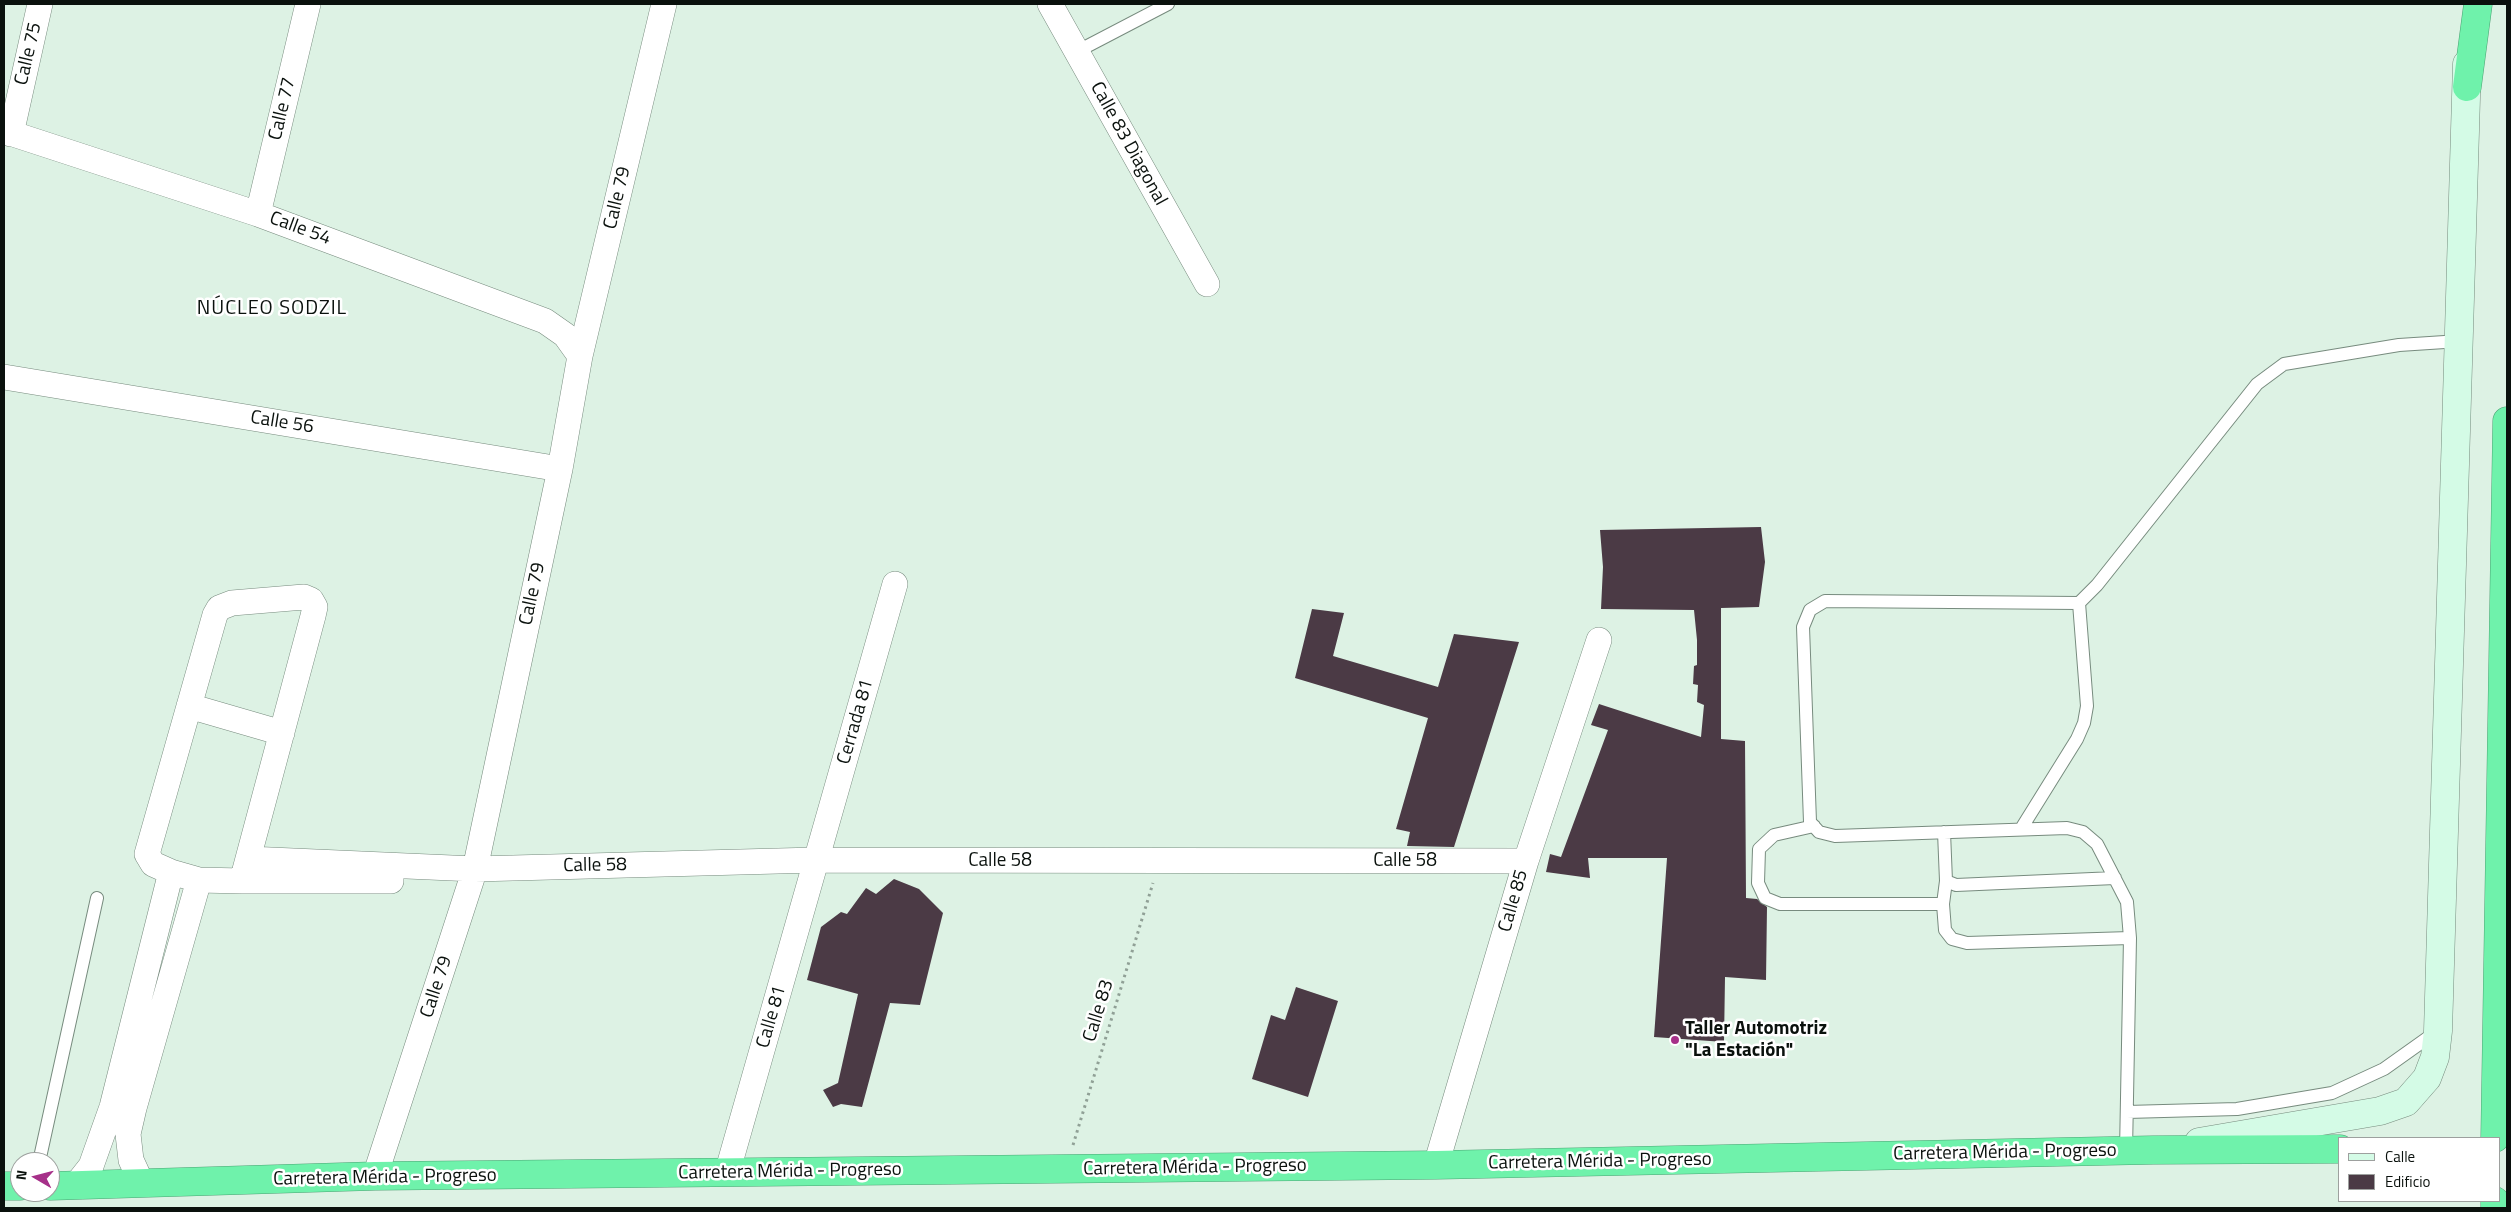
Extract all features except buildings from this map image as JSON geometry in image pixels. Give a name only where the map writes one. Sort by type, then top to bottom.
[{"type":"highway","points":[[2467,87],[2478,4]]},
{"type":"highway","points":[[2494,1137],[2507,421]]},
{"type":"highway","name":"Carretera Mérida - Progreso","points":[[63,1185],[375,1176],[1436,1165],[2153,1150],[2338,1149]]},
{"type":"main road","points":[[2153,1150],[2380,1111],[2406,1102],[2427,1078],[2435,1057],[2438,1031],[2460,341],[2468,4]]},
{"type":"street","name":"Calle 75","points":[[8,132],[40,4]]},
{"type":"street","name":"Calle 77","points":[[258,214],[308,4]]},
{"type":"street","name":"Calle 79","points":[[375,1176],[473,875],[560,469],[580,356],[664,4]]},
{"type":"street","name":"Calle 83 Diagonal","points":[[1050,4],[1207,284]]},
{"type":"street","name":"Calle 54","points":[[8,132],[258,214],[545,321],[565,335],[580,356]]},
{"type":"street","name":"Calle 56","points":[[4,377],[560,469]]},
{"type":"street","name":"Cerrada 81","points":[[816,860],[895,584]]},
{"type":"street","name":"Calle 58","points":[[282,733],[315,607],[311,600],[304,597],[232,603],[220,608],[215,615],[147,854],[152,864],[199,880],[245,870],[473,875],[816,860],[1526,861]]},
{"type":"street","name":"Calle 85","points":[[1436,1165],[1526,861],[1599,640]]},
{"type":"street","points":[[189,706],[282,733],[245,870]]},
{"type":"street","name":"Calle 81","points":[[727,1173],[816,860]]},
{"type":"street","points":[[63,1185],[91,1166],[112,1108],[171,872]]},
{"type":"street","points":[[142,1184],[131,1160],[128,1134],[199,880]]},
{"type":"lane","points":[[1076,52],[1168,4]]},
{"type":"lane","points":[[2126,1151],[2130,938],[2127,902],[2096,844],[2083,832],[2067,828],[1835,836],[1819,832],[1810,822],[1803,627],[1810,610],[1825,601],[2080,602],[2097,585],[2257,384],[2284,364],[2399,344],[2460,341]]},
{"type":"lane","points":[[2021,829],[2077,739],[2084,724],[2087,706],[2080,602]]},
{"type":"lane","points":[[1814,826],[1774,835],[1760,849],[1758,883],[1765,898],[1780,904],[1944,904]]},
{"type":"lane","points":[[1944,832],[1945,930],[1952,939],[1967,943],[2130,938]]},
{"type":"lane","points":[[1946,882],[1956,885],[2115,878]]},
{"type":"lane","points":[[41,1152],[97,898]]},
{"type":"lane","points":[[2127,1112],[2237,1109],[2332,1093],[2384,1069],[2438,1031]]},
{"type":"path","name":"Calle 83","points":[[1066,1169],[1159,861]]},
{"type":"place","name":"Taller Automotriz \"La Estación\"","points":[[1675,1040]]},
{"type":"district","name":"NÚCLEO SODZIL","points":[[272,309]]}]
